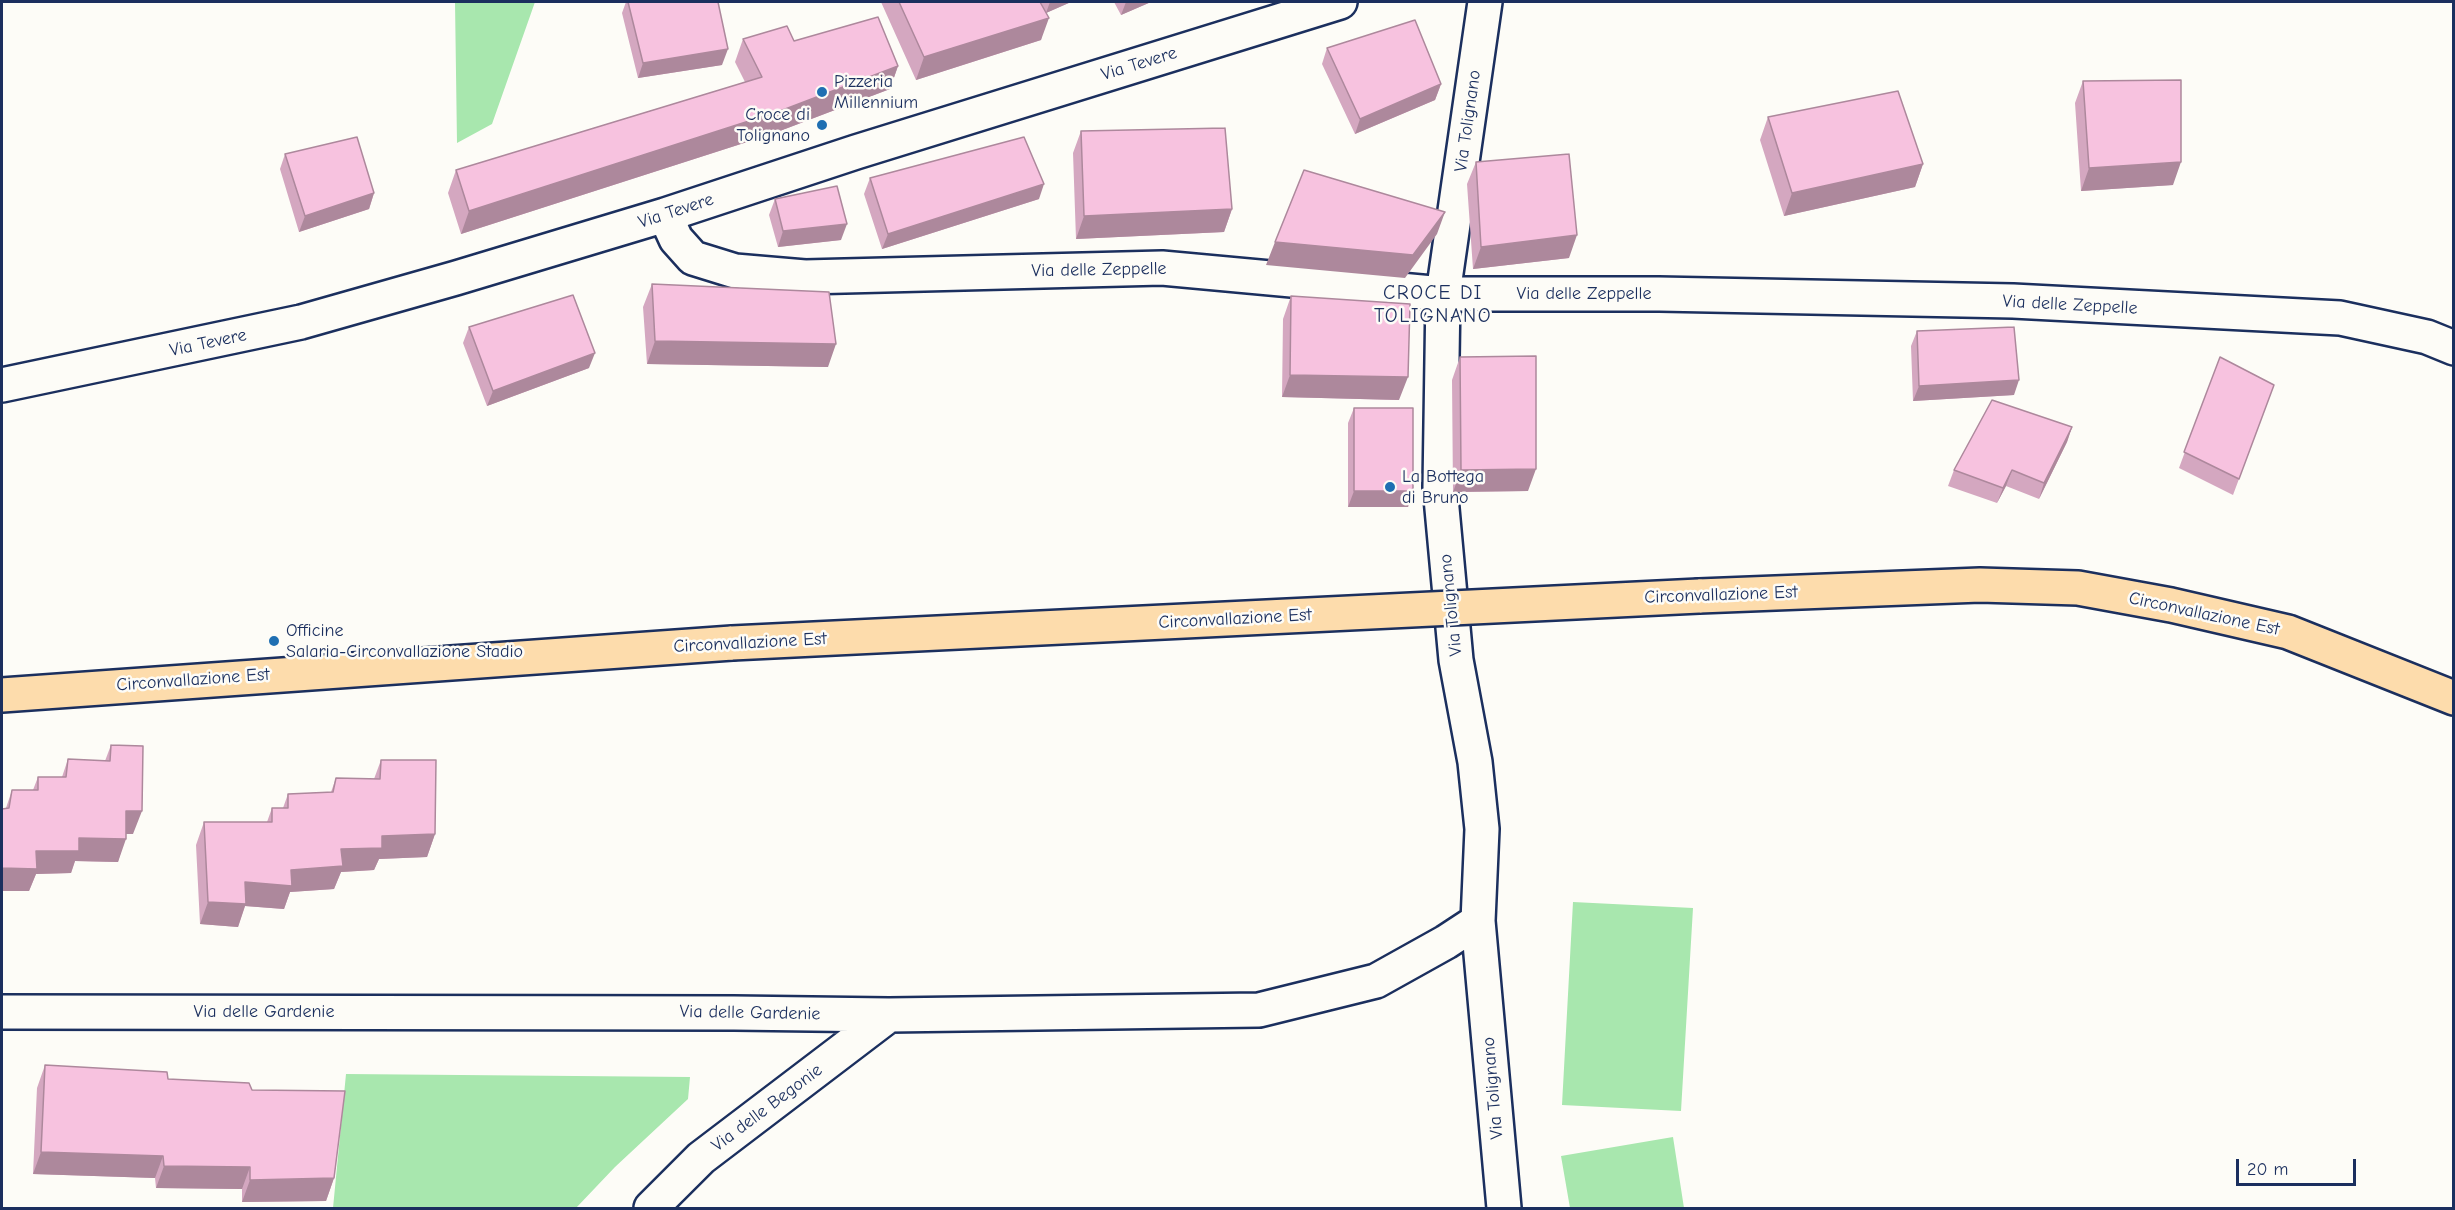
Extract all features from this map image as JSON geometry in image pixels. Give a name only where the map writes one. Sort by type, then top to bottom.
[{"type":"main road","name":"Circonvallazione Est","points":[[2,695],[732,643],[1699,596],[1980,585],[2078,588],[2171,605],[2288,632],[2454,698]]},
{"type":"street","name":"Via Tevere","points":[[2,385],[301,322],[456,278],[665,215],[856,152],[1340,2]]},
{"type":"street","name":"Via Tolignano","points":[[1485,2],[1443,294],[1440,487],[1456,660],[1475,762],[1482,829],[1478,921],[1503,1209]]},
{"type":"street","name":"Via delle Zeppelle","points":[[665,215],[676,239],[693,258],[735,271],[805,277],[1162,268],[1443,294],[1659,294],[2025,302],[2340,318],[2427,337],[2454,348]]},
{"type":"street","name":"Via delle Gardenie","points":[[2,1012],[889,1015],[1259,1010],[1376,981],[1446,942],[1478,921]]},
{"type":"street","name":"Via delle Begonie","points":[[651,1209],[701,1158],[889,1015]]},
{"type":"green space","points":[[455,2],[535,2],[492,124],[457,143]]},
{"type":"green space","points":[[1573,902],[1693,908],[1681,1111],[1562,1105]]},
{"type":"green space","points":[[346,1074],[690,1077],[688,1099],[615,1167],[576,1208],[333,1208]]},
{"type":"green space","points":[[1673,1137],[1684,1208],[1570,1208],[1561,1156]]},
{"type":"building","points":[[628,2],[718,2],[728,49],[643,63]]},
{"type":"building","points":[[899,2],[1040,2],[1049,18],[924,57]]},
{"type":"building","points":[[878,17],[898,66],[780,111],[469,211],[456,170],[762,77],[743,39],[787,26],[794,41]]},
{"type":"building","points":[[1415,20],[1441,84],[1360,119],[1327,48]]},
{"type":"building","points":[[2181,80],[2181,162],[2089,168],[2083,81]]},
{"type":"building","points":[[1898,91],[1923,164],[1792,193],[1768,117]]},
{"type":"building","points":[[1225,128],[1232,209],[1084,216],[1081,131]]},
{"type":"building","points":[[357,137],[374,193],[305,216],[285,154]]},
{"type":"building","points":[[1024,137],[1044,184],[888,234],[870,178]]},
{"type":"building","points":[[1569,154],[1577,235],[1481,247],[1476,162]]},
{"type":"building","points":[[1304,170],[1445,212],[1413,255],[1275,242]]},
{"type":"building","points":[[837,186],[847,224],[783,231],[775,199]]},
{"type":"building","points":[[652,284],[829,292],[836,344],[655,341]]},
{"type":"building","points":[[573,295],[595,353],[493,391],[469,327]]},
{"type":"building","points":[[1291,296],[1410,304],[1408,377],[1290,375]]},
{"type":"building","points":[[2014,327],[2019,380],[1919,386],[1917,331]]},
{"type":"building","points":[[1536,356],[1536,469],[1461,470],[1460,357]]},
{"type":"building","points":[[2220,357],[2274,385],[2239,479],[2184,452]]},
{"type":"building","points":[[1992,400],[2072,427],[2044,483],[2012,470],[2003,488],[1954,470]]},
{"type":"building","points":[[1354,408],[1413,408],[1413,491],[1354,491]]},
{"type":"building","points":[[111,745],[143,746],[142,811],[126,811],[126,839],[79,838],[79,851],[36,851],[37,869],[2,868],[2,809],[9,808],[12,790],[38,790],[38,777],[66,777],[68,759],[110,761]]},
{"type":"building","points":[[381,760],[436,760],[435,834],[382,836],[382,848],[341,849],[343,866],[291,870],[292,886],[245,882],[246,904],[208,902],[204,822],[272,822],[272,808],[288,808],[288,794],[333,792],[336,778],[380,779]]},
{"type":"building","points":[[45,1065],[167,1072],[168,1079],[249,1083],[252,1090],[345,1091],[334,1178],[250,1180],[250,1167],[164,1166],[163,1156],[41,1152]]},
{"type":"place","name":"Pizzeria Millennium","points":[[822,92]]},
{"type":"place","name":"Croce di Tolignano","points":[[822,125]]},
{"type":"place","name":"La Bottega di Bruno","points":[[1390,487]]},
{"type":"place","name":"Officine Salaria-Circonvallazione Stadio","points":[[274,641]]},
{"type":"district","name":"CROCE DI TOLIGNANO","points":[[1433,304]]}]
